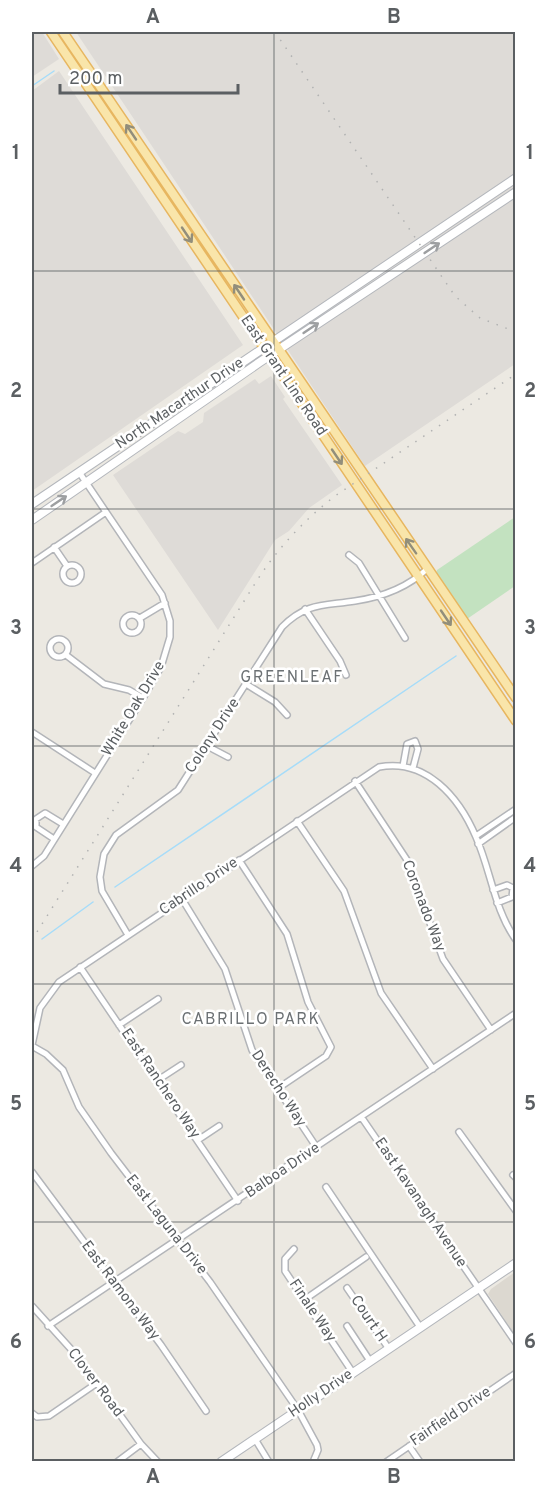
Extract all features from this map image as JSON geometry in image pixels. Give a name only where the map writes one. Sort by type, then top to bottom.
[{"type":"main road","name":"East Grant Line Road","points":[[51,32],[516,721]]},
{"type":"main road","name":"East Grant Line Road","points":[[63,32],[516,698]]},
{"type":"main road","name":"North Macarthur Drive","points":[[32,504],[516,178]]},
{"type":"main road","name":"North Macarthur Drive","points":[[32,520],[269,356],[516,192]]},
{"type":"main road","name":"Holly Drive","points":[[224,1461],[516,1263]]},
{"type":"street","name":"White Oak Drive","points":[[32,866],[44,856],[143,698],[166,653],[170,621],[165,603],[79,472]]},
{"type":"street","points":[[32,562],[105,512]]},
{"type":"street","points":[[54,547],[67,566]]},
{"type":"street","points":[[349,555],[359,562],[405,638]]},
{"type":"street","name":"Colony Drive","points":[[128,935],[102,891],[100,866],[104,854],[116,835],[178,790],[282,627],[305,609],[321,604],[355,601],[396,590],[419,577],[427,569]]},
{"type":"street","points":[[140,618],[165,603]]},
{"type":"street","points":[[305,609],[340,661],[346,675]]},
{"type":"street","points":[[66,655],[104,684],[129,690],[143,698]]},
{"type":"street","points":[[246,684],[275,702],[287,716]]},
{"type":"street","points":[[32,732],[95,773]]},
{"type":"street","points":[[403,766],[406,744],[415,741],[418,748],[414,768],[436,780],[476,836],[497,903],[516,940]]},
{"type":"street","points":[[207,746],[228,757]]},
{"type":"street","name":"Cabrillo Drive","points":[[32,1046],[43,1002],[59,982],[354,781],[379,767],[414,768]]},
{"type":"street","name":"Coronado Way","points":[[354,781],[407,860],[443,959],[491,1030]]},
{"type":"street","points":[[476,836],[516,809]]},
{"type":"street","points":[[54,839],[36,827],[36,819],[45,813],[63,824]]},
{"type":"street","points":[[478,844],[516,817]]},
{"type":"street","points":[[297,821],[344,891],[381,993],[433,1069]]},
{"type":"street","points":[[239,860],[287,934],[308,1002],[331,1047],[326,1056],[277,1089]]},
{"type":"street","points":[[493,890],[507,885],[513,888],[512,897],[497,903]]},
{"type":"street","name":"Derecho Way","points":[[182,899],[218,953],[245,1036],[317,1148]]},
{"type":"street","name":"East Ranchero Way","points":[[80,967],[238,1201]]},
{"type":"street","points":[[119,1025],[158,999]]},
{"type":"street","name":"Balboa Drive","points":[[48,1326],[516,1013]]},
{"type":"street","name":"East Laguna Drive","points":[[32,1046],[46,1054],[63,1070],[86,1116],[298,1410],[317,1445],[318,1449],[313,1461]]},
{"type":"street","points":[[158,1080],[181,1065]]},
{"type":"street","name":"East Kavanagh Avenue","points":[[362,1118],[516,1343]]},
{"type":"street","points":[[198,1140],[219,1126]]},
{"type":"street","points":[[459,1132],[516,1211]]},
{"type":"street","name":"East Ramona Way","points":[[32,1172],[206,1411]]},
{"type":"street","points":[[326,1186],[420,1327]]},
{"type":"street","name":"Finale Way","points":[[294,1249],[285,1259],[284,1265],[304,1300],[353,1373]]},
{"type":"street","points":[[304,1300],[366,1257]]},
{"type":"street","name":"Court H","points":[[348,1288],[388,1349]]},
{"type":"street","name":"Clover Road","points":[[32,1306],[79,1358],[141,1444],[158,1461]]},
{"type":"street","points":[[347,1326],[370,1361]]},
{"type":"street","name":"Fairfield Drive","points":[[386,1461],[516,1373]]},
{"type":"street","points":[[32,1413],[38,1417],[49,1416],[97,1383]]},
{"type":"street","points":[[255,1439],[269,1461]]},
{"type":"street","points":[[117,1461],[141,1444]]},
{"type":"street","points":[[409,1446],[420,1461]]},
{"type":"shaded area","points":[[32,32],[42,32],[59,59],[32,77]]},
{"type":"shaded area","points":[[76,32],[515,32],[515,364],[365,466]]},
{"type":"shaded area","points":[[59,71],[243,345],[32,491],[32,91]]},
{"type":"shaded area","points":[[271,376],[285,397],[283,399],[342,485],[309,508],[289,531],[275,540],[218,630],[113,475],[178,431],[185,434],[203,422],[204,413],[255,379],[259,384]]},
{"type":"shaded area","points":[[515,1272],[515,1335],[488,1294],[491,1289]]},
{"type":"green space","points":[[515,517],[515,586],[467,619],[436,573],[437,570]]},
{"type":"waterway","points":[[32,86],[54,71]]},
{"type":"waterway","points":[[115,887],[456,656]]},
{"type":"waterway","points":[[42,939],[93,902]]},
{"type":"railway","points":[[275,32],[455,296],[480,318],[516,332]]},
{"type":"railway","points":[[32,940],[256,582],[282,547],[302,525],[335,496],[516,374]]},
{"type":"district","name":"GREENLEAF","points":[[292,678]]},
{"type":"district","name":"CABRILLO PARK","points":[[251,1020]]}]
